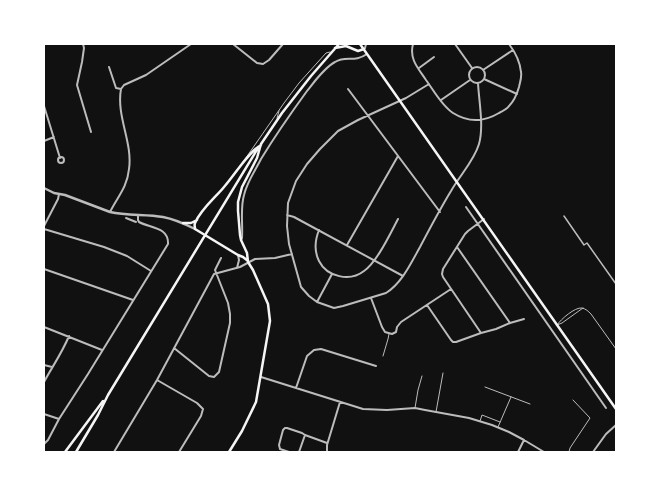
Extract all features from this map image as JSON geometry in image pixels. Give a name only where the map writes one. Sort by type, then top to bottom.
[{"type":"main road","points":[[76,452],[108,395],[261,144],[293,98],[339,44]]},
{"type":"main road","points":[[360,44],[616,409]]},
{"type":"main road","points":[[336,48],[344,46],[358,51],[364,50]]},
{"type":"main road","points":[[229,452],[242,431],[256,402],[269,328],[270,310],[266,298],[248,262],[243,257],[195,229],[195,223],[250,154],[261,144]]},
{"type":"main road","points":[[248,262],[247,253],[240,235],[238,202],[242,187],[257,158],[261,144]]},
{"type":"main road","points":[[183,223],[191,223],[197,220]]},
{"type":"main road","points":[[65,452],[108,395]]},
{"type":"street","points":[[84,44],[77,85],[91,132]]},
{"type":"street","points":[[110,212],[124,188],[130,165],[119,98],[121,90],[124,85],[146,75],[191,44]]},
{"type":"street","points":[[233,44],[257,63],[263,64],[269,60],[283,44]]},
{"type":"street","points":[[364,50],[366,44]]},
{"type":"street","points":[[413,44],[413,59],[418,69],[441,100],[448,109],[458,116],[472,120],[491,118],[509,106],[517,94],[521,73],[520,63],[509,44]]},
{"type":"street","points":[[455,44],[472,68]]},
{"type":"street","points":[[484,70],[513,50]]},
{"type":"street","points":[[241,240],[243,196],[255,170],[280,129],[305,94],[327,68],[335,62],[345,58],[357,59],[367,54]]},
{"type":"street","points":[[418,69],[434,57]]},
{"type":"street","points":[[109,67],[116,88],[121,90]]},
{"type":"street","points":[[479,67],[484,70],[485,74],[482,81],[475,83],[470,80],[468,75],[472,68],[479,67]]},
{"type":"street","points":[[484,79],[517,94]]},
{"type":"street","points":[[441,100],[470,80]]},
{"type":"street","points":[[429,84],[400,102],[368,115],[338,131],[307,164],[296,181],[288,203],[288,237],[301,287],[317,302],[334,308],[343,306],[386,293],[398,283],[408,269],[456,182],[468,166],[477,150],[481,134],[478,83]]},
{"type":"street","points":[[348,89],[440,212]]},
{"type":"street","points":[[44,106],[60,158]]},
{"type":"street","points":[[44,140],[54,137]]},
{"type":"street","points":[[347,245],[398,156]]},
{"type":"street","points":[[44,188],[54,193],[65,195],[110,212],[163,217],[183,223],[195,229]]},
{"type":"street","points":[[44,226],[58,199],[59,194]]},
{"type":"street","points":[[466,207],[606,408]]},
{"type":"street","points":[[123,214],[123,217],[136,222]]},
{"type":"street","points":[[130,214],[130,220]]},
{"type":"street","points":[[44,444],[48,440],[59,419],[166,247],[168,239],[164,232],[139,222],[138,215]]},
{"type":"street","points":[[287,215],[319,230],[403,276]]},
{"type":"street","points":[[564,216],[584,245],[587,243],[616,284]]},
{"type":"street","points":[[319,230],[315,243],[317,256],[322,265],[332,274],[345,277],[355,276],[361,274],[370,267],[398,219]]},
{"type":"street","points":[[481,333],[442,274],[443,269],[465,234],[477,223],[484,220]]},
{"type":"street","points":[[44,229],[104,247],[127,256],[151,271]]},
{"type":"street","points":[[457,247],[510,323]]},
{"type":"street","points":[[114,452],[157,380],[212,277],[216,273],[237,268],[255,259],[275,258],[292,254]]},
{"type":"street","points":[[237,268],[239,260],[238,255]]},
{"type":"street","points":[[174,348],[209,376],[214,377],[219,372],[230,322],[228,303],[215,270],[221,258]]},
{"type":"street","points":[[44,269],[133,300]]},
{"type":"street","points":[[317,302],[332,274]]},
{"type":"street","points":[[372,298],[382,327],[385,332],[392,334],[396,332],[397,327],[401,322],[451,289]]},
{"type":"street","points":[[426,305],[453,342],[524,319]]},
{"type":"street","points":[[44,327],[102,350]]},
{"type":"street","points":[[44,382],[63,350],[69,336]]},
{"type":"street","points":[[296,388],[307,356],[314,350],[321,349],[376,366]]},
{"type":"street","points":[[44,364],[52,368]]},
{"type":"street","points":[[260,377],[363,409],[387,410],[415,408],[469,418],[498,428],[524,440],[544,452]]},
{"type":"street","points":[[157,380],[197,403],[203,409],[201,416],[179,452]]},
{"type":"street","points":[[327,452],[327,443],[340,402]]},
{"type":"street","points":[[44,414],[59,419]]},
{"type":"street","points":[[593,452],[606,434],[616,425]]},
{"type":"street","points":[[290,452],[280,449],[279,445],[283,430],[285,428],[302,432],[305,435],[327,443]]},
{"type":"street","points":[[299,452],[305,435]]},
{"type":"street","points":[[518,452],[524,440]]},
{"type":"lane","points":[[242,164],[243,160],[299,83],[326,53],[332,52]]},
{"type":"lane","points":[[277,121],[279,110]]},
{"type":"lane","points":[[557,325],[560,320],[577,309],[583,308],[591,314],[616,349]]},
{"type":"lane","points":[[557,325],[562,324],[583,308]]},
{"type":"lane","points":[[382,356],[389,333]]},
{"type":"lane","points":[[436,412],[443,373]]},
{"type":"lane","points":[[415,408],[422,376]]},
{"type":"lane","points":[[485,387],[530,404]]},
{"type":"lane","points":[[498,428],[511,396]]},
{"type":"lane","points":[[569,452],[570,448],[590,418],[573,400]]},
{"type":"lane","points":[[480,422],[482,415],[500,422]]}]
